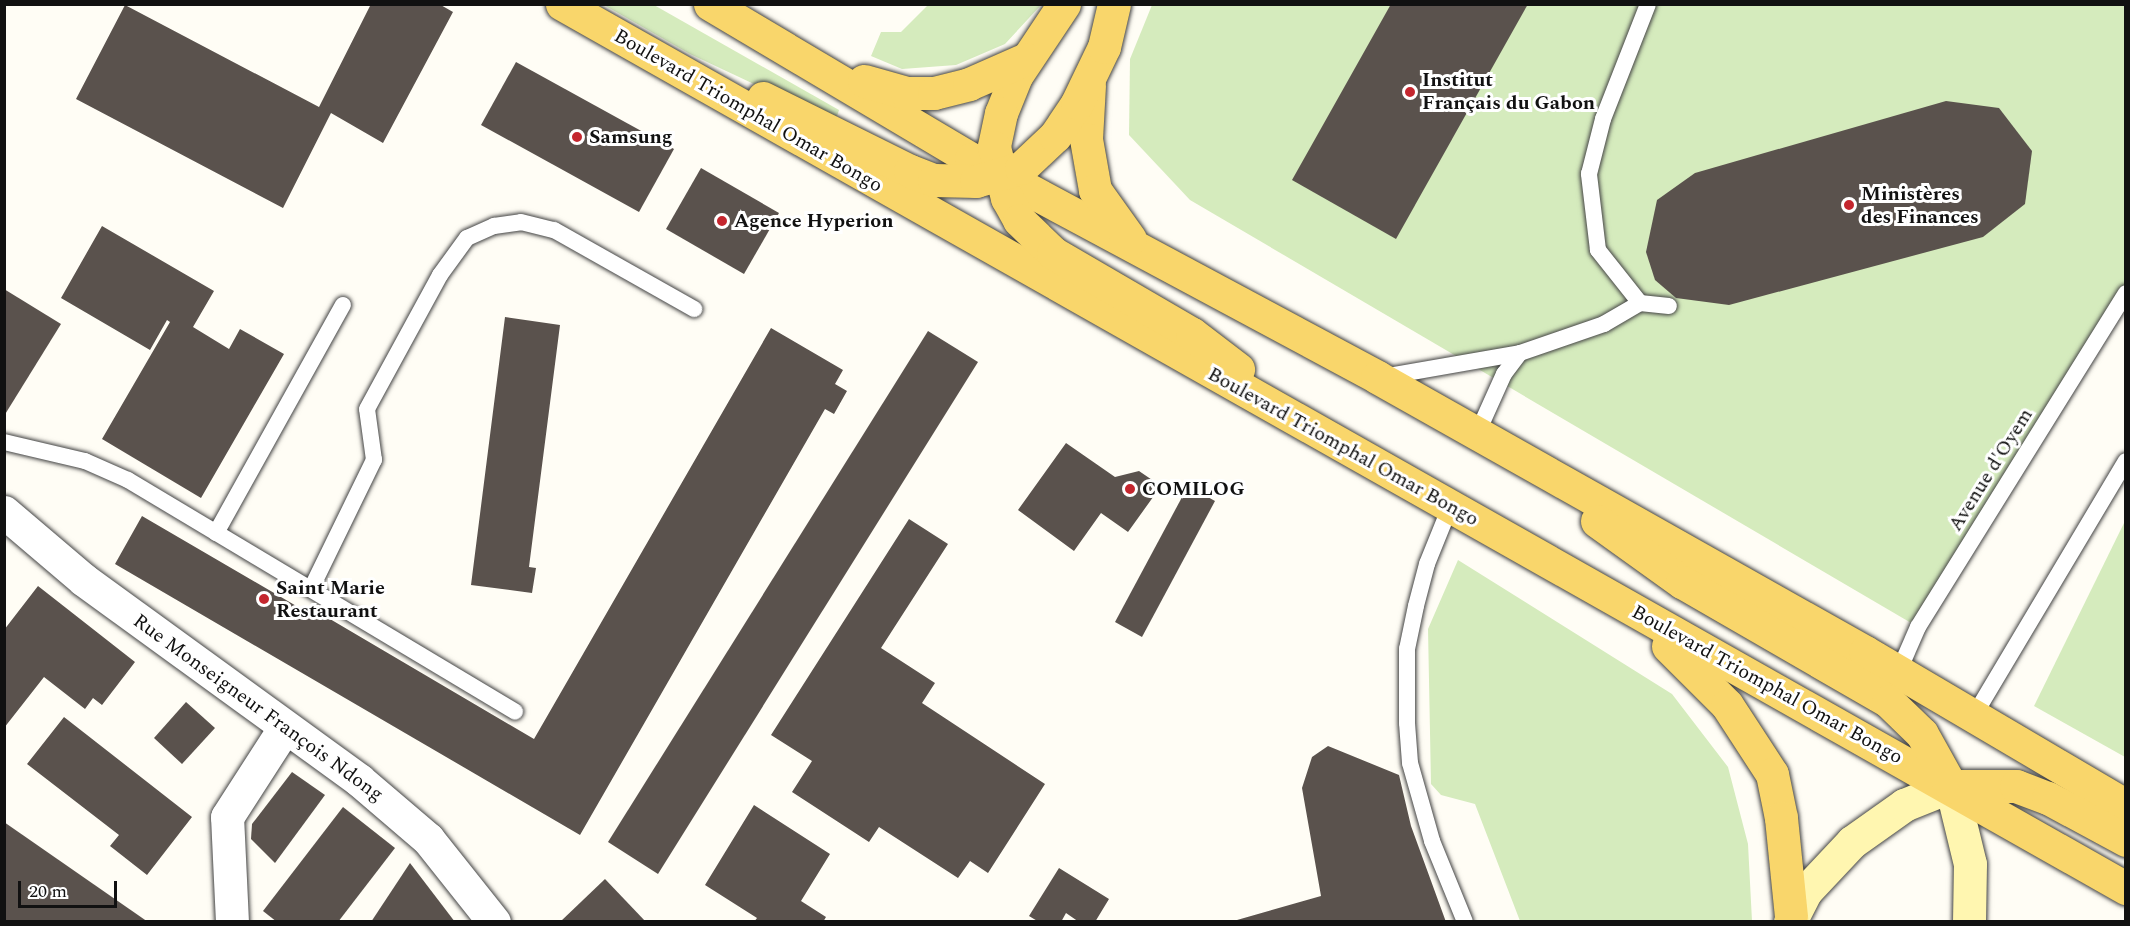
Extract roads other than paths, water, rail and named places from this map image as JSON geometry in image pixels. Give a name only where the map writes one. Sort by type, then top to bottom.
[{"type":"main road","name":"Boulevard Triomphal Omar Bongo","points":[[562,4],[1587,586],[1951,786],[2126,888]]},
{"type":"main road","points":[[710,4],[1000,175],[1149,257],[1377,377],[1898,673],[1972,719],[2126,806]]},
{"type":"main road","points":[[1064,4],[1026,59],[1010,87],[996,131],[1000,175],[1019,220],[1035,239],[1053,253],[1192,334],[1255,384],[1286,416]]},
{"type":"main road","points":[[639,47],[770,100],[876,156],[934,180],[976,182],[1021,168],[1041,152],[1077,103],[1090,77],[1104,47],[1114,4]]},
{"type":"main road","points":[[823,69],[919,94],[969,84],[1026,59]]},
{"type":"main road","points":[[1090,77],[1086,139],[1095,190],[1113,220],[1149,257]]},
{"type":"main road","points":[[1546,474],[1637,552],[1902,712],[1922,734],[1951,786],[1970,864],[1969,921]]},
{"type":"main road","points":[[1587,586],[1702,676],[1762,755],[1777,794],[1792,920]]},
{"type":"main road","points":[[1792,920],[1805,892],[1852,843],[1904,804],[1951,786],[2016,786],[2048,798],[2126,840]]},
{"type":"street","name":"Rue Monseigneur François Ndong","points":[[4,512],[84,580],[359,780],[428,838],[494,921]]},
{"type":"street","points":[[232,921],[227,817],[285,727]]},
{"type":"lane","points":[[1640,303],[1598,250],[1589,174],[1603,119],[1648,4]]},
{"type":"lane","points":[[311,589],[374,460],[367,409],[440,275],[467,238],[494,226],[521,222],[554,230],[694,309]]},
{"type":"lane","name":"Avenue d'Oyem","points":[[1898,673],[1918,627],[2126,293]]},
{"type":"lane","points":[[1377,377],[1520,353],[1604,324],[1640,303],[1669,306]]},
{"type":"lane","points":[[216,533],[344,305]]},
{"type":"lane","points":[[1477,434],[1504,374],[1520,353]]},
{"type":"lane","points":[[4,442],[85,460],[128,480],[515,712]]},
{"type":"lane","points":[[1972,719],[2126,461]]},
{"type":"lane","points":[[1450,507],[1426,564],[1407,649],[1407,723],[1410,763],[1432,841],[1465,921]]},
{"type":"place","name":"Institut Français du Gabon","points":[[1410,92]]},
{"type":"place","name":"Samsung","points":[[577,137]]},
{"type":"place","name":"Ministères des Finances","points":[[1849,205]]},
{"type":"place","name":"Agence Hyperion","points":[[722,221]]},
{"type":"place","name":"COMILOG","points":[[1130,489]]},
{"type":"place","name":"Saint Marie Restaurant","points":[[264,599]]}]
